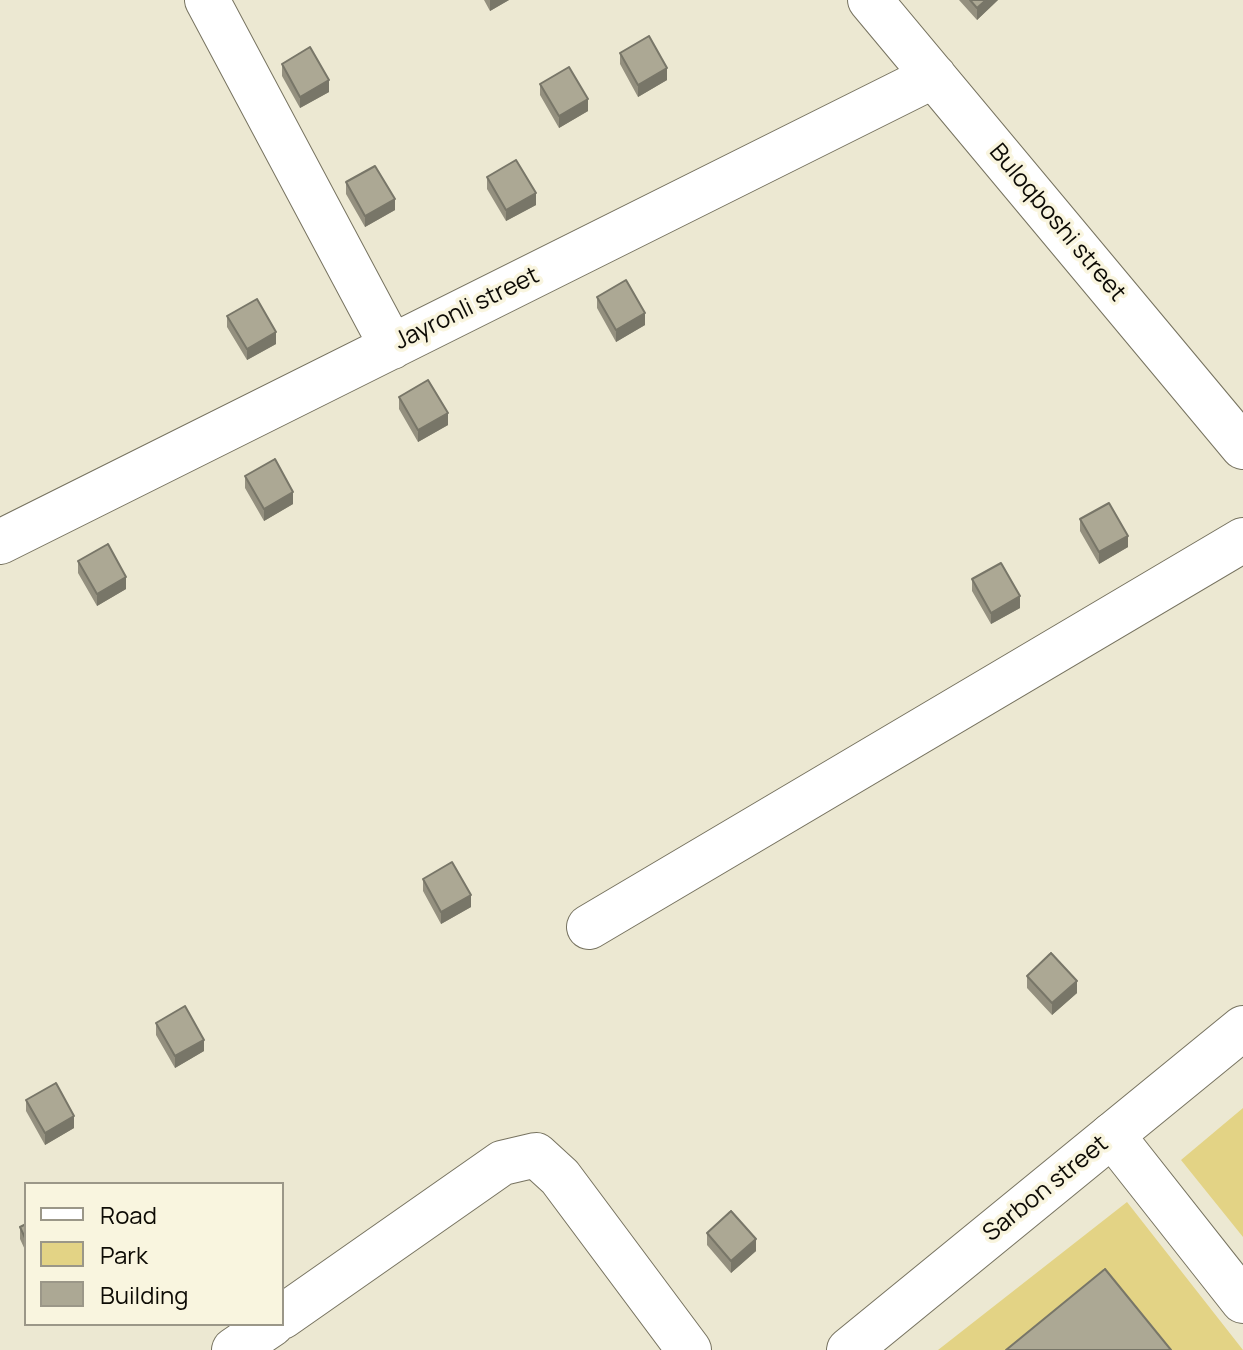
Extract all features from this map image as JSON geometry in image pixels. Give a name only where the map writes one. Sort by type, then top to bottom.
[{"type":"street","points":[[207,0],[392,347]]},
{"type":"street","name":"Buloqboshi street","points":[[870,0],[1243,447]]},
{"type":"street","name":"Jayronli street","points":[[0,542],[934,76]]},
{"type":"street","points":[[589,927],[1243,540]]},
{"type":"street","name":"Sarbon street","points":[[849,1350],[1243,1028]]},
{"type":"street","points":[[1112,1135],[1243,1301]]},
{"type":"street","points":[[284,1316],[502,1163],[536,1155],[560,1177],[689,1350]]},
{"type":"street","points":[[234,1350],[269,1326]]},
{"type":"green space","points":[[1243,1108],[1243,1237],[1181,1160]]},
{"type":"green space","points":[[1127,1202],[1243,1350],[938,1350]]},
{"type":"building","points":[[970,0],[986,0],[977,8]]},
{"type":"building","points":[[649,36],[667,68],[638,85],[620,53]]},
{"type":"building","points":[[310,47],[329,80],[300,97],[282,64]]},
{"type":"building","points":[[569,67],[588,99],[559,116],[540,84]]},
{"type":"building","points":[[516,160],[536,193],[506,210],[487,177]]},
{"type":"building","points":[[375,166],[395,199],[365,216],[346,182]]},
{"type":"building","points":[[626,280],[645,313],[616,330],[597,297]]},
{"type":"building","points":[[257,299],[276,332],[247,349],[227,316]]},
{"type":"building","points":[[428,380],[448,413],[418,430],[399,397]]},
{"type":"building","points":[[275,459],[293,492],[264,509],[245,476]]},
{"type":"building","points":[[1109,503],[1128,536],[1099,552],[1080,519]]},
{"type":"building","points":[[108,544],[126,577],[97,594],[78,561]]},
{"type":"building","points":[[1001,563],[1020,596],[991,613],[972,579]]},
{"type":"building","points":[[452,862],[471,895],[441,912],[423,879]]},
{"type":"building","points":[[1051,953],[1077,981],[1052,1003],[1027,976]]},
{"type":"building","points":[[185,1006],[204,1040],[175,1056],[156,1023]]},
{"type":"building","points":[[56,1083],[74,1116],[45,1133],[26,1100]]},
{"type":"building","points":[[731,1211],[756,1239],[731,1261],[707,1233]]},
{"type":"building","points":[[1105,1269],[1171,1350],[1006,1350]]}]
